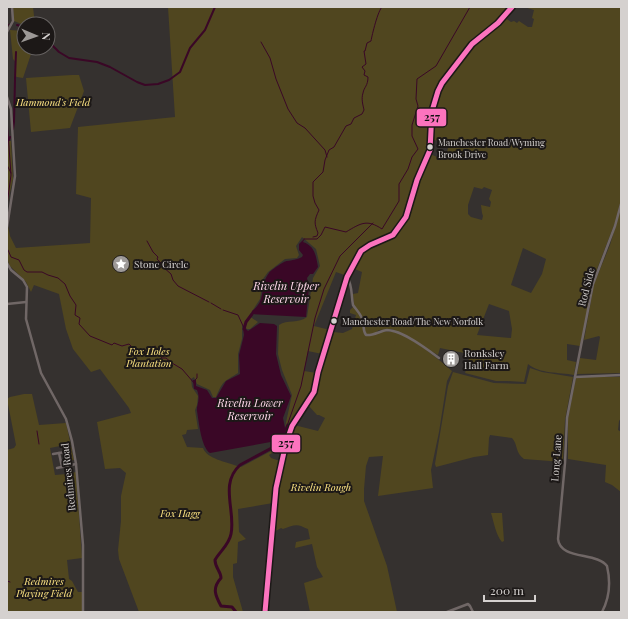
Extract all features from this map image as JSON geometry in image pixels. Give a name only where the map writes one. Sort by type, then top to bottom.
[{"type":"main road","points":[[265,612],[272,548],[276,488],[286,443],[292,426],[313,396],[318,372],[347,278],[356,258],[361,251],[370,245],[393,235],[400,227],[406,216],[417,180],[430,150],[432,111],[441,86],[472,44],[498,23],[512,7]]},
{"type":"street","points":[[7,32],[13,21],[12,7]]},
{"type":"street","points":[[7,97],[11,109],[15,176],[7,227]]},
{"type":"street","name":"Rod Side","points":[[575,377],[593,284],[611,238],[621,204]]},
{"type":"street","name":"Redmires Road","points":[[7,263],[26,285],[26,321],[41,373],[68,422],[76,464],[83,549],[84,612]]},
{"type":"street","points":[[347,278],[350,281],[353,306],[361,314],[366,335],[387,330],[395,332],[405,336],[439,358]]},
{"type":"street","points":[[7,304],[26,302]]},
{"type":"street","points":[[575,377],[621,375]]},
{"type":"street","name":"Long Lane","points":[[575,377],[567,418],[565,463],[558,542],[564,550],[601,561],[607,566],[610,587],[602,612]]},
{"type":"street","points":[[53,454],[65,452]]},
{"type":"street","points":[[60,453],[62,467]]},
{"type":"street","points":[[57,468],[76,464]]},
{"type":"street","points":[[447,612],[469,605],[473,612]]},
{"type":"green space","points":[[13,7],[33,7],[34,16],[16,16],[16,22],[14,21]]},
{"type":"green space","points":[[168,7],[510,7],[460,56],[444,78],[446,80],[479,40],[505,18],[511,22],[514,21],[517,23],[519,21],[528,27],[532,27],[534,10],[524,7],[621,7],[621,200],[616,220],[594,277],[580,346],[567,344],[567,360],[576,362],[574,375],[538,370],[528,364],[524,382],[496,381],[465,373],[469,360],[469,354],[440,348],[438,355],[409,338],[440,360],[452,371],[447,381],[431,470],[433,488],[378,496],[383,456],[369,457],[366,466],[364,501],[387,566],[397,612],[310,612],[304,583],[323,577],[317,567],[312,544],[295,548],[296,542],[310,539],[308,529],[296,525],[283,529],[281,528],[274,532],[279,477],[289,438],[294,425],[318,431],[325,418],[317,415],[308,405],[314,397],[333,332],[343,333],[352,329],[356,315],[350,313],[350,310],[354,306],[353,294],[358,293],[362,272],[350,267],[347,276],[336,272],[314,326],[330,330],[322,354],[308,351],[304,371],[317,373],[311,395],[299,410],[291,425],[287,423],[285,427],[292,395],[282,370],[278,354],[279,325],[307,317],[313,278],[320,266],[316,249],[302,237],[296,246],[299,255],[297,258],[285,259],[268,272],[263,279],[260,299],[249,316],[258,322],[250,329],[247,329],[243,325],[242,326],[242,339],[238,354],[238,373],[224,382],[216,397],[213,397],[210,390],[197,384],[194,377],[191,379],[192,387],[198,396],[195,410],[198,429],[187,430],[186,434],[182,435],[187,447],[203,448],[209,455],[237,466],[241,467],[273,450],[269,455],[271,458],[280,461],[273,495],[273,503],[238,509],[239,532],[246,539],[238,542],[237,563],[233,564],[233,577],[243,612],[139,612],[119,559],[118,550],[121,521],[121,496],[126,473],[120,468],[105,469],[97,422],[131,413],[129,408],[100,369],[91,372],[73,349],[66,329],[59,294],[34,285],[31,292],[26,282],[9,265],[7,257],[8,226],[10,236],[16,248],[90,243],[91,198],[76,194],[78,127],[175,117]],"holes":[[[433,140],[449,142],[446,159],[430,154],[428,142]],[[474,187],[482,189],[484,187],[492,190],[489,199],[491,202],[490,207],[481,205],[483,216],[482,220],[471,217],[468,214],[468,205]],[[523,248],[546,259],[542,274],[531,293],[511,285]],[[489,304],[509,311],[512,329],[511,338],[477,335]],[[392,329],[401,334],[384,332],[375,333],[379,330]]]},
{"type":"green space","points":[[10,30],[16,30],[16,56],[30,56],[23,78],[15,76],[16,62],[13,59]]},
{"type":"green space","name":"Hammond's Field","points":[[79,75],[84,91],[70,128],[31,132],[26,78]]},
{"type":"green space","points":[[7,141],[11,141],[13,179],[8,201],[7,200]]},
{"type":"green space","points":[[621,208],[621,373],[577,374],[580,358],[596,360],[600,337],[584,340],[594,284],[610,245]]},
{"type":"green space","points":[[530,368],[542,372],[573,377],[565,420],[563,462],[524,459],[519,454],[512,438],[490,435],[488,455],[436,467],[435,464],[448,386],[453,372],[494,383],[526,384]]},
{"type":"green space","points":[[576,377],[621,377],[621,418],[619,421],[618,430],[621,432],[621,492],[605,482],[606,465],[568,459],[568,418]]},
{"type":"green space","name":"Redmires Playing Field","points":[[24,394],[32,394],[39,425],[66,423],[74,460],[68,461],[65,445],[50,448],[55,475],[76,472],[82,558],[67,560],[69,579],[72,581],[78,592],[82,592],[82,612],[7,612],[7,450],[14,448],[16,445],[7,399]]},
{"type":"green space","points":[[491,513],[502,513],[504,541],[502,542],[497,532]]},
{"type":"water","name":"Rivelin Upper Reservoir","points":[[305,238],[303,242],[310,246],[316,255],[318,267],[313,274],[310,274],[307,278],[309,287],[306,317],[251,314],[260,302],[264,283],[269,273],[283,262],[302,257],[303,255],[299,250],[299,244]]},
{"type":"water","name":"Rivelin Lower Reservoir","points":[[260,323],[274,324],[277,326],[276,354],[281,375],[291,396],[283,418],[285,428],[287,424],[288,425],[284,439],[281,441],[281,437],[279,436],[276,441],[210,453],[204,445],[201,434],[197,411],[198,394],[197,390],[194,389],[193,380],[196,380],[196,386],[207,390],[212,398],[216,398],[226,381],[240,374],[239,355],[244,335],[243,328],[244,327],[248,331]]},
{"type":"waterway","points":[[56,49],[69,58],[97,62],[110,67],[145,85],[158,84],[169,80],[180,72],[190,48],[205,30],[215,7]]},
{"type":"waterway","points":[[313,237],[317,236],[318,233],[315,222],[319,210],[313,196],[313,182],[323,172],[325,160],[329,150],[334,147],[346,126],[351,124],[354,118],[362,114],[364,110],[362,95],[368,77],[364,75],[365,71],[362,67],[366,64],[364,51],[367,43],[371,41],[377,17],[382,7]]},
{"type":"waterway","points":[[304,239],[317,239],[325,227],[346,232],[360,224],[368,223],[382,229],[399,201],[399,184],[408,169],[412,157],[418,149],[412,136],[412,125],[418,106],[416,99],[417,79],[436,66],[470,7]]},
{"type":"waterway","points":[[261,42],[270,58],[276,79],[288,109],[297,123],[305,128],[325,150],[327,157]]},
{"type":"waterway","points":[[15,79],[16,52]]},
{"type":"waterway","points":[[13,129],[15,80]]},
{"type":"waterway","points":[[7,119],[11,175],[7,205]]},
{"type":"waterway","points":[[7,165],[11,173]]},
{"type":"waterway","points":[[287,426],[301,386],[315,318],[324,289],[340,256],[373,223]]},
{"type":"waterway","points":[[147,241],[153,252],[158,257],[157,259],[171,274],[173,280],[178,286],[209,302]]},
{"type":"waterway","points":[[8,250],[11,257],[19,260],[24,270],[27,272],[42,272],[58,278],[65,284],[76,305],[75,315],[80,318],[79,324],[90,336],[112,345],[114,343],[122,346],[129,344],[140,352],[155,353],[162,358],[166,358],[182,369],[194,383]]},
{"type":"waterway","points":[[211,303],[221,309]]},
{"type":"waterway","points":[[223,310],[238,315],[244,328]]},
{"type":"waterway","points":[[244,329],[246,322],[252,314]]},
{"type":"waterway","points":[[154,352],[155,346]]},
{"type":"waterway","points":[[159,355],[160,348]]},
{"type":"waterway","points":[[195,380],[197,378],[197,374]]},
{"type":"waterway","points":[[37,431],[39,444]]},
{"type":"waterway","points":[[236,612],[232,607],[221,606],[215,592],[216,585],[221,578],[215,560],[226,545],[231,534],[232,516],[229,489],[230,481],[234,472],[240,465],[281,443],[282,438]]},
{"type":"transit line","name":"257","points":[[265,612],[276,488],[286,443],[292,426],[314,392],[318,372],[347,277],[361,251],[370,245],[393,235],[406,217],[417,180],[430,150],[432,111],[442,83],[472,44],[498,23],[512,7]]},
{"type":"place","name":"Manchester Road/Wyming Brook Drive","points":[[430,147]]},
{"type":"place","name":"Stone Circle","points":[[121,264]]},
{"type":"place","name":"Manchester Road/The New Norfolk","points":[[334,321]]},
{"type":"place","name":"Ronksley Hall Farm","points":[[451,359]]},
{"type":"park label","name":"Fox Holes Plantation","points":[[149,356]]},
{"type":"park label","name":"Rivelin Rough","points":[[321,487]]},
{"type":"park label","name":"Fox Hagg","points":[[180,513]]}]
